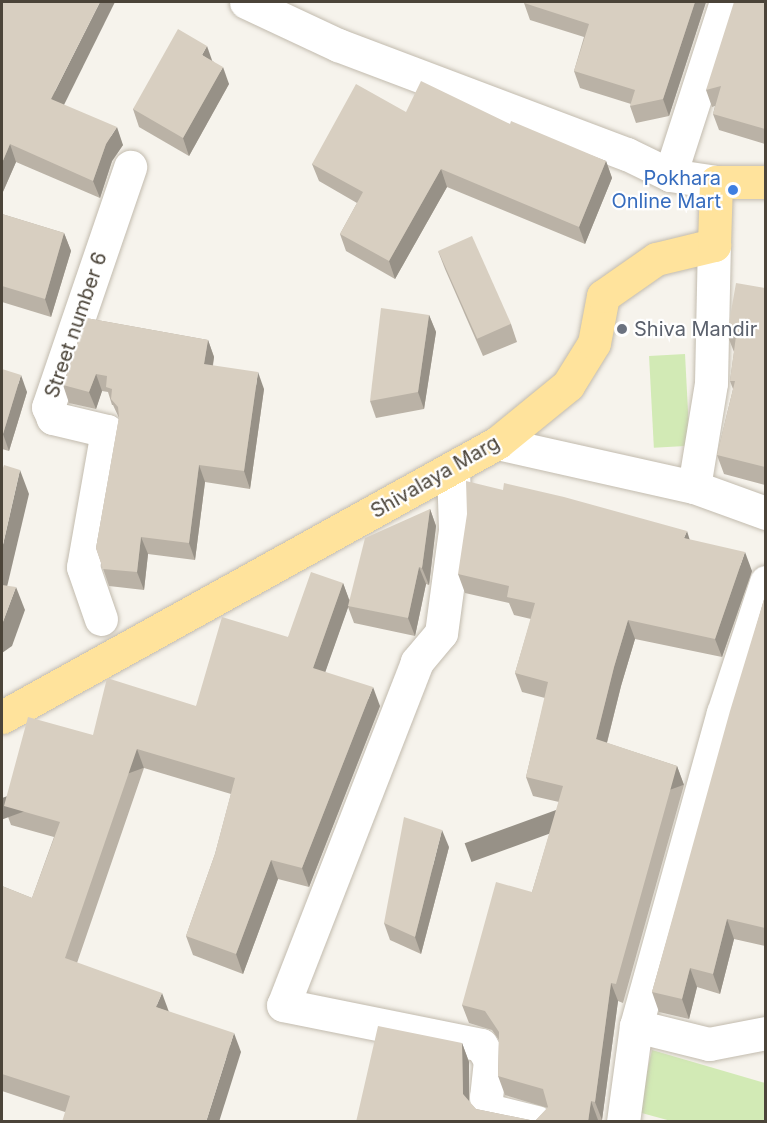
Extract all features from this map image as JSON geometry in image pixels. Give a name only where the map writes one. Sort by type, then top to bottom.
[{"type":"main road","points":[[714,245],[716,182],[765,182]]},
{"type":"main road","name":"Shivalaya Marg","points":[[2,717],[497,443],[568,385],[594,343],[603,296],[656,259],[714,245]]},
{"type":"street","points":[[246,2],[338,45],[670,175],[716,182]]},
{"type":"street","points":[[670,175],[726,2]]},
{"type":"street","name":"Street number 6","points":[[101,619],[83,567],[107,431],[53,418],[48,407],[130,167]]},
{"type":"street","points":[[694,487],[711,383],[714,245]]},
{"type":"street","points":[[497,443],[694,487],[765,513]]},
{"type":"street","points":[[453,469],[455,530],[441,633],[417,662],[283,1005],[481,1044],[490,1060],[486,1097],[488,1110],[537,1122]]},
{"type":"street","points":[[623,1122],[636,1026],[723,712],[765,582]]},
{"type":"street","points":[[636,1026],[710,1044],[765,1034]]},
{"type":"green space","points":[[685,354],[690,446],[654,448],[649,356]]},
{"type":"green space","points":[[652,1050],[765,1083],[765,1121],[671,1121],[638,1112]]},
{"type":"building","points":[[2,2],[100,2],[51,99],[117,127],[106,144],[93,181],[10,144],[2,163]]},
{"type":"building","points":[[525,2],[695,2],[663,99],[630,106],[635,90],[574,71],[589,24]]},
{"type":"building","points":[[734,2],[765,2],[765,129],[713,114],[721,86],[706,90]]},
{"type":"building","points":[[178,29],[207,46],[202,55],[223,67],[183,138],[133,109]]},
{"type":"building","points":[[421,81],[510,124],[511,121],[606,161],[579,227],[441,169],[389,261],[340,234],[363,192],[312,164],[356,84],[406,112]]},
{"type":"building","points":[[2,214],[64,233],[45,299],[2,286]]},
{"type":"building","points":[[472,236],[511,324],[477,339],[438,251]]},
{"type":"building","points":[[736,283],[765,288],[765,467],[717,455],[735,381],[730,381],[736,336],[727,334]]},
{"type":"building","points":[[381,308],[429,315],[418,392],[370,401]]},
{"type":"building","points":[[86,318],[208,340],[204,364],[258,372],[244,471],[199,465],[189,543],[141,537],[137,572],[103,569],[96,548],[119,417],[118,407],[111,399],[112,389],[106,387],[107,376],[96,374],[89,392],[63,385]]},
{"type":"building","points":[[2,369],[21,375],[3,434],[2,433]]},
{"type":"building","points":[[4,465],[20,470],[2,549],[2,471]]},
{"type":"building","points":[[466,481],[503,490],[504,483],[564,497],[687,531],[684,538],[745,552],[715,639],[628,620],[614,667],[596,739],[677,766],[616,984],[611,983],[595,1102],[591,1101],[588,1122],[356,1122],[378,1026],[462,1043],[463,1094],[476,1109],[535,1121],[548,1107],[543,1089],[498,1076],[499,1032],[485,1011],[462,1005],[496,882],[532,892],[563,786],[526,777],[548,682],[515,673],[535,603],[507,597],[509,586],[458,574],[467,514]]},
{"type":"building","points":[[430,509],[422,568],[419,567],[408,618],[348,606],[365,538]]},
{"type":"building","points":[[311,572],[343,583],[313,668],[373,687],[302,868],[271,860],[236,954],[186,936],[215,854],[235,778],[137,749],[65,958],[162,993],[156,1007],[234,1033],[206,1122],[62,1122],[70,1096],[2,1074],[2,886],[32,898],[60,822],[4,806],[28,717],[93,735],[107,678],[196,706],[222,617],[288,637]]},
{"type":"building","points":[[2,585],[16,587],[2,624]]},
{"type":"building","points":[[765,596],[765,928],[727,919],[713,974],[690,968],[682,999],[652,992],[730,711]]},
{"type":"building","points":[[404,817],[442,830],[415,937],[384,923]]},
{"type":"place","name":"Pokhara Online Mart","points":[[733,190]]},
{"type":"place","name":"Shiva Mandir","points":[[622,329]]}]
